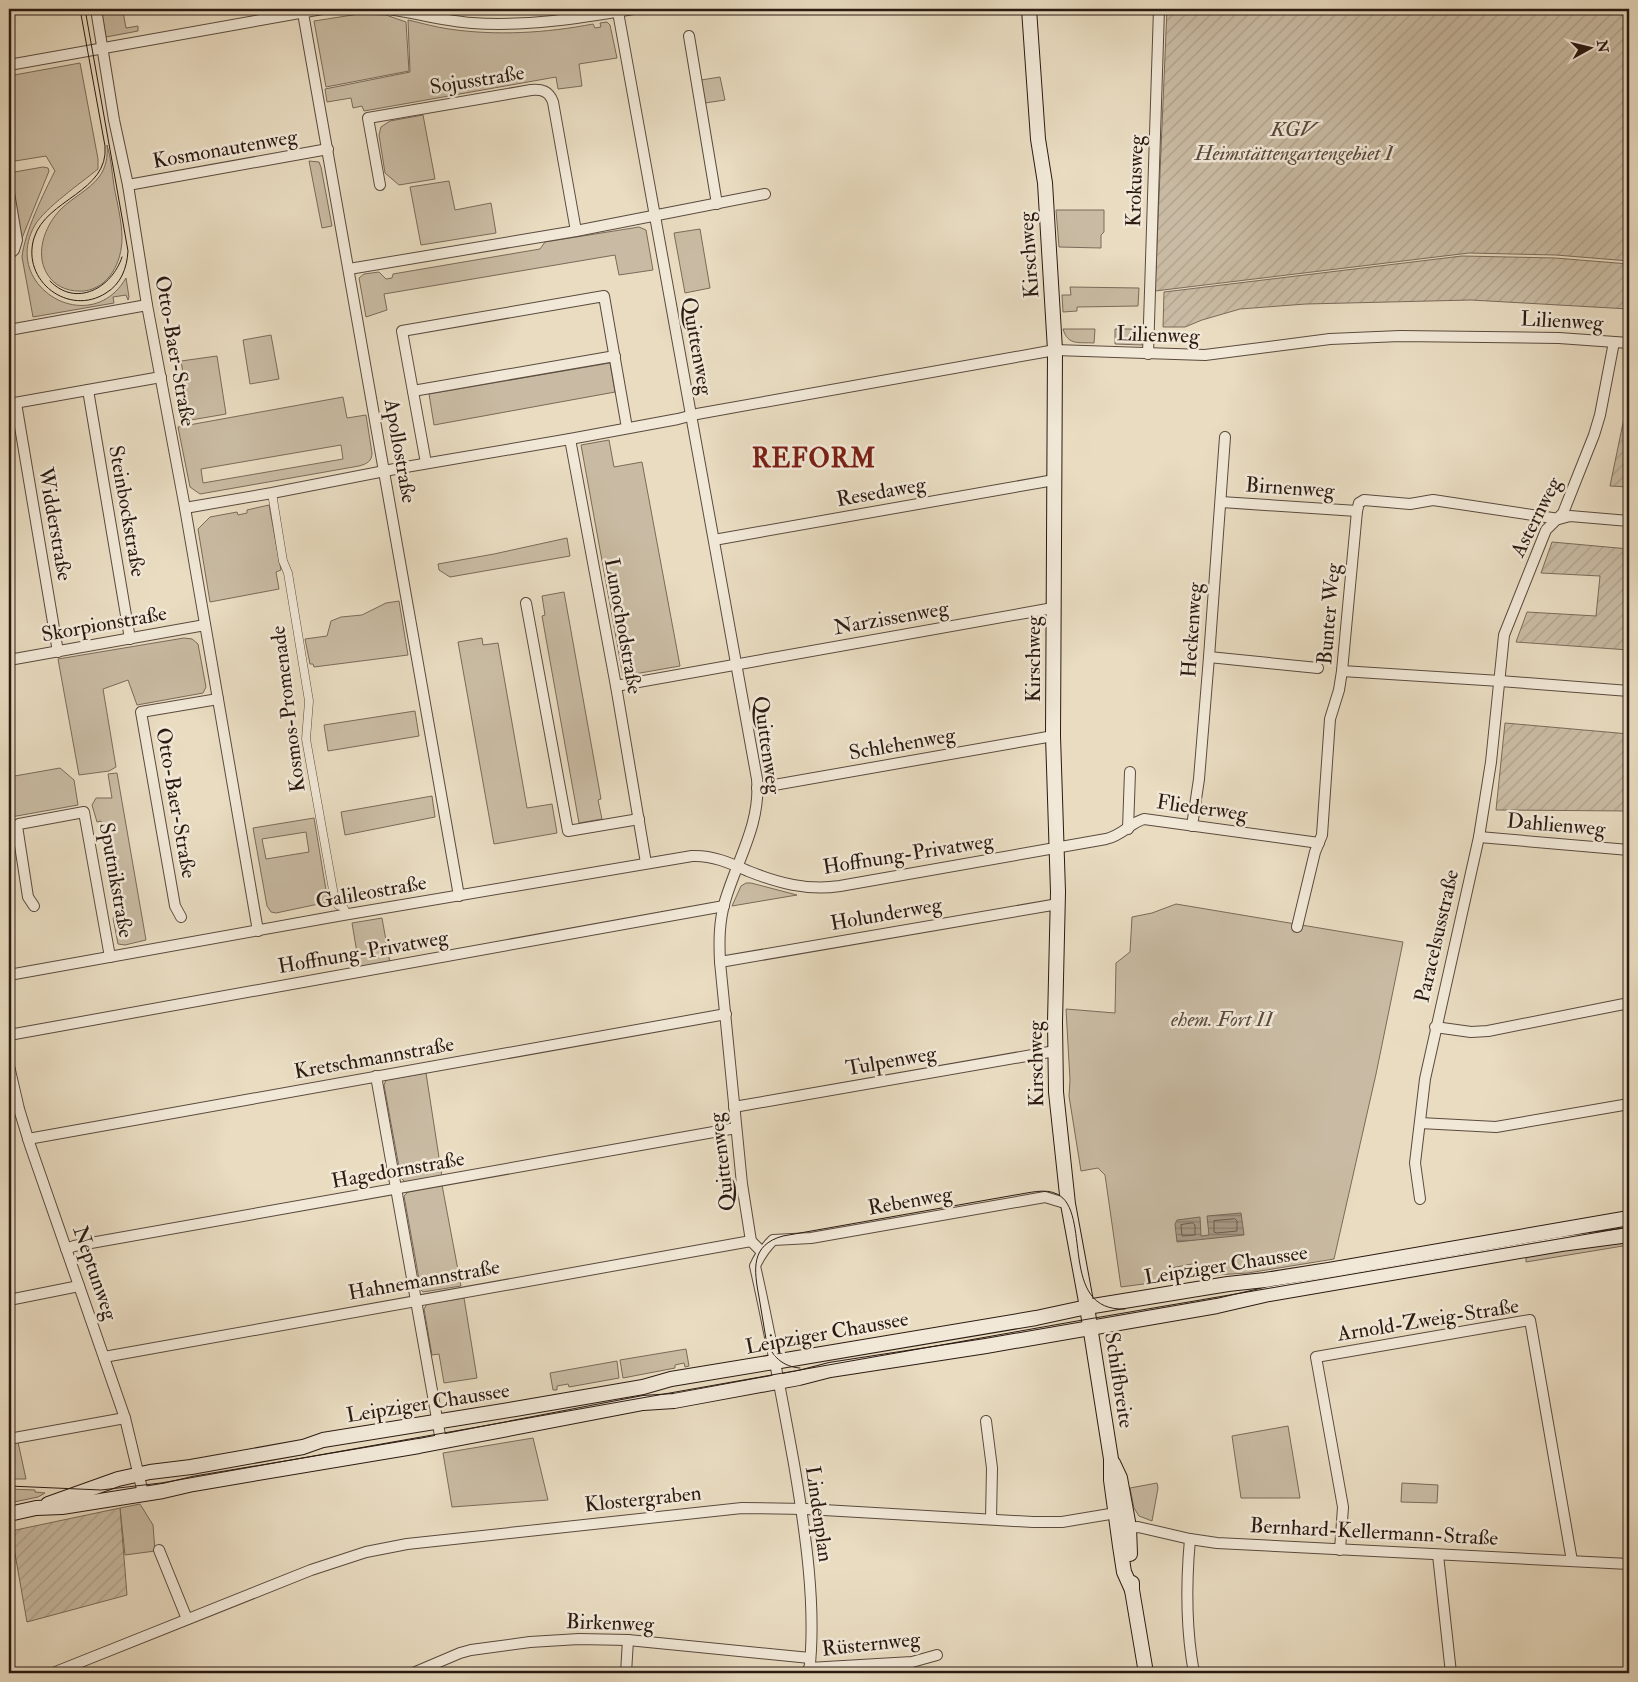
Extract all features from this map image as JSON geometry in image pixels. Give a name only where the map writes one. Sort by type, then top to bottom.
[{"type":"main road","name":"Kirschweg","points":[[1029,9],[1038,139],[1045,183],[1055,350],[1053,736],[1058,904],[1055,1052],[1057,1114],[1068,1204],[1087,1307]]},
{"type":"main road","name":"Leipziger Chaussee","points":[[9,1514],[36,1508],[118,1479],[168,1469],[191,1467],[285,1451],[323,1440],[525,1408],[643,1387],[671,1379],[1036,1318],[1087,1307],[1329,1270],[1629,1218]]},
{"type":"main road","name":"Leipziger Chaussee","points":[[36,1508],[62,1507],[163,1491],[193,1484],[419,1446],[643,1403],[674,1401],[779,1382],[830,1370],[1090,1328],[1231,1303],[1254,1297],[1543,1247],[1629,1235]]},
{"type":"main road","name":"Schilfbreite","points":[[1087,1307],[1111,1459],[1111,1480],[1116,1513],[1124,1528]]},
{"type":"main road","name":"Schilfbreite","points":[[1111,1459],[1120,1478],[1124,1528],[1132,1569],[1132,1590],[1146,1673]]},
{"type":"street","name":"Otto-Baer-Straße","points":[[96,9],[258,931]]},
{"type":"street","points":[[9,65],[322,9]]},
{"type":"street","points":[[389,9],[421,11],[472,23],[509,24],[547,21],[633,9]]},
{"type":"street","name":"Krokusweg","points":[[1148,354],[1159,9]]},
{"type":"street","name":"Apollostraße","points":[[303,12],[459,896]]},
{"type":"street","name":"Quittenweg","points":[[618,12],[757,788],[753,827],[724,906],[720,932],[720,962],[736,1128],[751,1241]]},
{"type":"street","points":[[688,36],[717,204]]},
{"type":"street","name":"Sojusstraße","points":[[380,185],[368,118],[531,90],[542,90],[548,93],[553,102],[576,231]]},
{"type":"street","name":"Kosmonautenweg","points":[[128,185],[328,149]]},
{"type":"street","points":[[9,193],[17,240],[14,250],[9,254]]},
{"type":"street","points":[[349,269],[576,231],[764,194]]},
{"type":"street","points":[[426,464],[402,331],[604,296],[627,428]]},
{"type":"street","points":[[9,330],[147,305]]},
{"type":"street","name":"Lilienweg","points":[[185,508],[1055,350],[1205,356],[1330,339],[1376,336],[1531,337],[1629,343]]},
{"type":"street","name":"Asternweg","points":[[1500,681],[1504,633],[1546,530],[1550,524],[1559,518],[1566,506],[1596,430],[1614,342]]},
{"type":"street","points":[[413,391],[615,356]]},
{"type":"street","points":[[12,403],[161,377]]},
{"type":"street","name":"Steinbockstraße","points":[[88,390],[130,639]]},
{"type":"street","name":"Widderstraße","points":[[12,403],[58,652]]},
{"type":"street","name":"Heckenweg","points":[[1192,826],[1199,779],[1210,658],[1225,437]]},
{"type":"street","name":"Lunochodstraße","points":[[570,439],[616,686],[646,863]]},
{"type":"street","name":"Resedaweg","points":[[714,540],[1054,480]]},
{"type":"street","name":"Kosmos-Promenade","points":[[272,493],[283,562],[288,573],[309,701],[306,739],[316,798],[335,901],[344,908],[347,914]]},
{"type":"street","points":[[1357,511],[1359,503],[1363,500],[1410,504],[1418,504],[1430,500],[1559,518],[1570,516],[1629,521]]},
{"type":"street","name":"Birnenweg","points":[[1220,502],[1357,511]]},
{"type":"street","name":"Bunter Weg","points":[[1297,927],[1322,835],[1330,719],[1339,690],[1342,671],[1357,511]]},
{"type":"street","points":[[526,603],[568,831],[639,819]]},
{"type":"street","name":"Narzissenweg","points":[[616,686],[1054,608]]},
{"type":"street","name":"Skorpionstraße","points":[[9,660],[205,625]]},
{"type":"street","points":[[1210,658],[1318,668]]},
{"type":"street","points":[[1342,671],[1629,691]]},
{"type":"street","name":"Paracelsusstraße","points":[[1420,1199],[1416,1163],[1425,1079],[1435,1027],[1479,837],[1491,762],[1500,681]]},
{"type":"street","name":"Otto-Baer-Straße","points":[[181,917],[175,906],[141,712],[218,699]]},
{"type":"street","name":"Schlehenweg","points":[[757,788],[1053,736]]},
{"type":"street","points":[[1128,829],[1130,772]]},
{"type":"street","name":"Sputnikstraße","points":[[34,906],[28,897],[17,826],[19,824],[84,812],[110,957]]},
{"type":"street","name":"Fliederweg","points":[[1056,848],[1110,838],[1128,829],[1137,821],[1145,819],[1319,843]]},
{"type":"street","name":"Dahlienweg","points":[[1479,837],[1629,850]]},
{"type":"street","name":"Hoffnung-Privatweg","points":[[738,867],[789,885],[822,888],[1056,848]]},
{"type":"street","name":"Galileostraße","points":[[9,975],[347,914],[698,855],[717,858],[738,867]]},
{"type":"street","name":"Holunderweg","points":[[720,962],[1058,904]]},
{"type":"street","name":"Hoffnung-Privatweg","points":[[9,1035],[724,906]]},
{"type":"street","points":[[1435,1027],[1462,1031],[1488,1031],[1629,1003]]},
{"type":"street","name":"Kretschmannstraße","points":[[28,1139],[726,1014]]},
{"type":"street","name":"Tulpenweg","points":[[734,1107],[1055,1052]]},
{"type":"street","name":"Neptunweg","points":[[9,1066],[28,1139],[125,1418],[140,1474],[143,1493]]},
{"type":"street","points":[[376,1076],[441,1441]]},
{"type":"street","points":[[1420,1123],[1490,1128],[1629,1104]]},
{"type":"street","name":"Hagedornstraße","points":[[66,1249],[83,1244],[736,1128]]},
{"type":"street","name":"Rebenweg","points":[[762,1252],[773,1240],[811,1238],[1045,1196],[1068,1204]]},
{"type":"street","points":[[751,1241],[762,1252],[755,1266],[775,1362]]},
{"type":"street","name":"Hahnemannstraße","points":[[104,1357],[751,1241]]},
{"type":"street","points":[[9,1300],[79,1286]]},
{"type":"street","name":"Arnold-Zweig-Straße","points":[[1340,1550],[1343,1507],[1316,1357],[1530,1320],[1572,1561]]},
{"type":"street","name":"Lindenplan","points":[[775,1362],[801,1509],[811,1616],[809,1666]]},
{"type":"street","points":[[9,1439],[125,1418]]},
{"type":"street","points":[[986,1421],[992,1468],[991,1519]]},
{"type":"street","name":"Klostergraben","points":[[52,1673],[325,1565],[366,1552],[398,1545],[737,1508],[801,1509],[1033,1522],[1062,1522],[1116,1513]]},
{"type":"street","name":"Bernhard-Kellermann-Straße","points":[[1124,1528],[1138,1527],[1190,1539],[1217,1542],[1629,1564]]},
{"type":"street","points":[[1190,1539],[1187,1592],[1194,1673]]},
{"type":"street","points":[[159,1550],[187,1619]]},
{"type":"street","points":[[1438,1555],[1451,1673]]},
{"type":"street","name":"Birkenweg","points":[[413,1673],[460,1653],[476,1649],[567,1639],[628,1640],[809,1666]]},
{"type":"street","points":[[626,1673],[628,1640]]},
{"type":"street","name":"Rüsternweg","points":[[809,1666],[912,1662],[936,1655]]},
{"type":"green space","points":[[101,9],[142,9],[123,12],[126,28],[138,26],[138,31],[106,37]]},
{"type":"green space","name":"KGV Heimstättengartengebiet I","points":[[1167,9],[1629,9],[1629,261],[1556,255],[1469,253],[1155,291]]},
{"type":"green space","points":[[359,14],[386,15],[406,22],[409,71],[326,87],[314,21]]},
{"type":"green space","points":[[408,20],[449,29],[503,33],[557,30],[593,24],[595,28],[601,27],[600,23],[607,22],[610,25],[617,58],[579,64],[582,86],[558,89],[556,77],[364,111],[362,106],[353,108],[351,98],[327,102],[325,89],[410,72]]},
{"type":"green space","points":[[80,63],[98,159],[98,169],[47,211],[35,225],[27,247],[29,268],[39,285],[54,298],[72,305],[92,304],[110,296],[126,278],[129,297],[128,300],[126,295],[113,297],[114,303],[33,317],[22,257],[30,225],[55,171],[46,156],[9,162],[9,76]]},
{"type":"green space","points":[[720,77],[725,100],[705,103],[701,80]]},
{"type":"green space","points":[[423,115],[435,179],[399,185],[385,173],[379,135],[381,127],[390,121]]},
{"type":"green space","points":[[107,145],[121,225],[120,256],[117,265],[100,285],[93,289],[74,291],[61,287],[50,278],[42,261],[43,242],[55,216],[65,205],[95,182],[103,170],[106,162]]},
{"type":"green space","points":[[309,161],[319,162],[321,167],[332,226],[322,228]]},
{"type":"green space","points":[[43,167],[48,168],[49,171],[20,243],[9,184],[9,173]]},
{"type":"green space","points":[[449,181],[455,210],[491,203],[496,233],[421,245],[410,187]]},
{"type":"green space","points":[[1056,210],[1104,210],[1104,232],[1101,235],[1101,248],[1059,247]]},
{"type":"green space","points":[[639,227],[646,230],[653,270],[619,275],[615,255],[384,294],[387,310],[366,317],[359,278],[364,274],[379,272],[386,279],[392,278],[393,274],[540,249],[545,242]]},
{"type":"green space","points":[[700,229],[710,288],[685,293],[674,233]]},
{"type":"green space","points":[[1462,256],[1555,258],[1629,264],[1629,309],[1471,300],[1306,304],[1240,309],[1185,327],[1163,327],[1164,292]]},
{"type":"green space","points":[[1070,287],[1139,288],[1138,306],[1077,307],[1077,311],[1063,312],[1062,295],[1071,295]]},
{"type":"green space","points":[[1063,329],[1095,329],[1094,343],[1071,341]]},
{"type":"green space","points":[[1115,329],[1143,329],[1142,345],[1115,344]]},
{"type":"green space","points":[[271,335],[279,379],[250,384],[243,340]]},
{"type":"green space","points":[[217,356],[226,414],[191,420],[181,361]]},
{"type":"green space","points":[[610,363],[615,392],[434,425],[429,394]]},
{"type":"green space","points":[[1629,394],[1629,487],[1610,486]]},
{"type":"green space","points":[[343,397],[347,418],[366,415],[372,456],[368,462],[359,466],[200,494],[190,487],[178,427]],"holes":[[[341,445],[343,459],[203,483],[201,469]]]},
{"type":"green space","points":[[609,440],[614,467],[642,462],[680,666],[623,676],[581,445]]},
{"type":"green space","points":[[269,505],[281,570],[276,572],[279,589],[210,602],[198,529],[210,517],[237,512],[238,515],[247,513],[247,510]]},
{"type":"green space","points":[[567,538],[570,556],[450,577],[439,570],[438,564]]},
{"type":"green space","points":[[1552,542],[1629,549],[1629,650],[1516,642],[1527,612],[1596,616],[1600,576],[1541,573]]},
{"type":"green space","points":[[564,592],[601,799],[598,800],[602,819],[579,823],[542,616],[545,615],[542,596]]},
{"type":"green space","points":[[399,601],[408,655],[314,667],[313,664],[310,664],[305,639],[327,636],[331,621],[341,617],[362,615],[386,603]]},
{"type":"green space","points":[[184,638],[192,639],[198,644],[206,687],[203,693],[137,705],[128,680],[103,689],[116,767],[109,771],[79,775],[58,659]]},
{"type":"green space","points":[[482,638],[483,645],[498,643],[527,808],[552,804],[557,833],[494,844],[458,642]]},
{"type":"green space","points":[[415,711],[419,736],[328,751],[324,725]]},
{"type":"green space","points":[[1505,723],[1629,734],[1629,811],[1496,810]]},
{"type":"green space","points":[[60,768],[74,780],[78,805],[11,817],[9,815],[9,777]]},
{"type":"green space","points":[[117,773],[146,940],[125,945],[118,944],[113,918],[117,913],[101,821],[97,822],[92,805],[96,798],[112,798],[108,774]]},
{"type":"green space","points":[[432,796],[435,817],[345,835],[341,812]]},
{"type":"green space","points":[[314,818],[328,902],[276,913],[271,912],[267,906],[253,828]],"holes":[[[306,832],[309,852],[266,859],[262,839]]]},
{"type":"green space","points":[[746,883],[797,895],[732,906],[741,886]]},
{"type":"green space","name":"ehem. Fort II","points":[[1176,904],[1403,942],[1376,1074],[1334,1259],[1248,1273],[1198,1276],[1197,1263],[1171,1268],[1173,1280],[1121,1287],[1105,1175],[1098,1168],[1081,1171],[1069,1096],[1070,1080],[1066,1009],[1115,1013],[1116,963],[1130,952],[1132,917],[1152,913]]},
{"type":"green space","points":[[382,918],[390,963],[362,968],[359,965],[352,923]]},
{"type":"green space","points":[[426,1073],[442,1177],[405,1182],[401,1178],[384,1085],[386,1080]]},
{"type":"green space","points":[[442,1185],[461,1286],[423,1292],[421,1290],[404,1196],[408,1192]]},
{"type":"green space","points":[[1629,1241],[1629,1245],[1526,1262],[1526,1256]]},
{"type":"green space","points":[[464,1298],[477,1378],[444,1383],[439,1354],[432,1355],[424,1309],[427,1304]]},
{"type":"green space","points":[[686,1349],[689,1366],[685,1367],[684,1363],[675,1365],[675,1368],[623,1378],[620,1360]]},
{"type":"green space","points":[[617,1361],[619,1378],[569,1387],[568,1384],[557,1386],[557,1390],[553,1390],[550,1373]]},
{"type":"green space","points":[[1125,1365],[1128,1382],[1114,1384],[1111,1366]]},
{"type":"green space","points":[[1288,1426],[1300,1498],[1241,1498],[1232,1436]]},
{"type":"green space","points":[[533,1438],[548,1500],[452,1507],[443,1453]]},
{"type":"green space","points":[[18,1442],[26,1479],[9,1479],[9,1443]]},
{"type":"green space","points":[[1157,1483],[1158,1488],[1152,1521],[1139,1516],[1134,1508],[1130,1488]]},
{"type":"green space","points":[[1402,1483],[1438,1485],[1437,1503],[1401,1502]]},
{"type":"green space","points":[[9,1489],[35,1490],[35,1492],[45,1493],[38,1497],[9,1503]]},
{"type":"green space","points":[[140,1504],[153,1525],[155,1551],[125,1555],[120,1508]]},
{"type":"green space","points":[[120,1508],[127,1595],[27,1622],[11,1531]]},
{"type":"water","points":[[1241,1213],[1244,1235],[1177,1242],[1175,1224],[1177,1220],[1200,1217],[1201,1236],[1209,1235],[1207,1216]]},
{"type":"tram line","points":[[80,9],[105,146],[104,162],[97,174],[87,185],[51,214],[41,225],[34,238],[32,254],[35,268],[41,281],[51,291],[77,301],[92,299],[106,293],[116,285],[125,269],[128,251],[85,9]]},
{"type":"tram line","points":[[50,281],[60,289],[71,293],[92,291],[110,278],[122,257]]},
{"type":"tram line","points":[[800,1368],[783,1363],[771,1351],[766,1339],[757,1287],[756,1268],[760,1252],[772,1240],[783,1236],[1031,1192],[1052,1192],[1057,1194],[1067,1204],[1073,1220],[1083,1278],[1091,1295],[1104,1306],[1125,1309]]},
{"type":"tram line","points":[[9,1486],[101,1490],[161,1483],[1077,1321],[1629,1227]]},
{"type":"district","name":"REFORM","points":[[814,459]]}]
